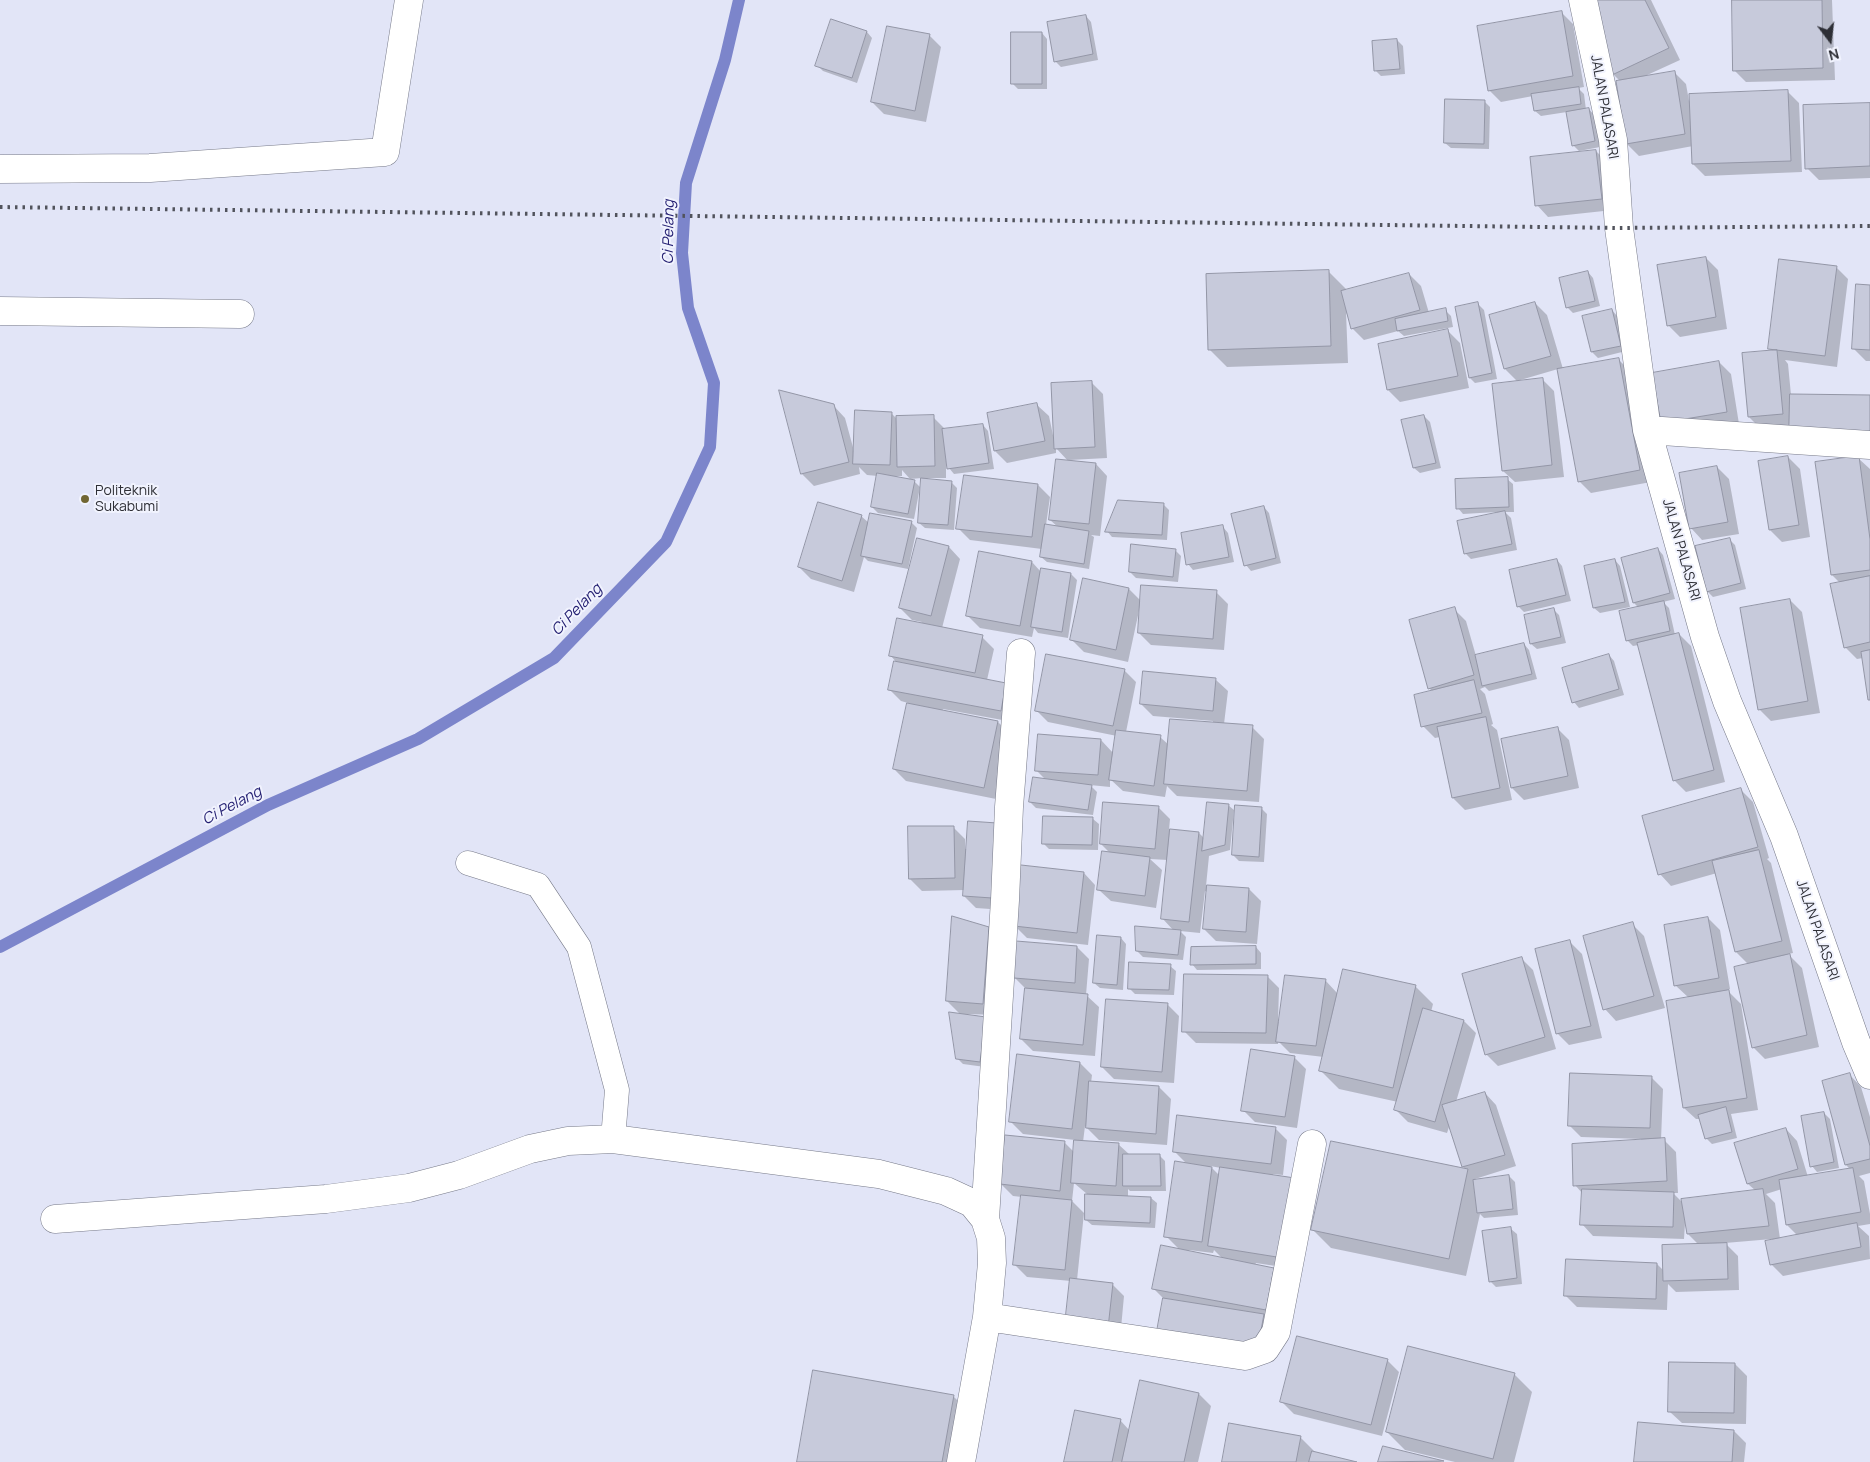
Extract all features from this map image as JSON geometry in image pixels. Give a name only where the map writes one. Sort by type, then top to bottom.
[{"type":"street","points":[[0,168],[150,168],[385,152],[409,0]]},
{"type":"street","name":"JALAN PALASARI","points":[[1583,0],[1612,140],[1622,256],[1647,430],[1705,637],[1727,701],[1784,836],[1856,1042],[1870,1076]]},
{"type":"street","points":[[0,310],[240,314]]},
{"type":"street","points":[[1647,430],[1870,445]]},
{"type":"street","points":[[961,1462],[987,1317],[992,1263],[991,1238],[985,1218],[1004,910],[1008,807],[1021,653]]},
{"type":"street","points":[[55,1219],[326,1199],[408,1188],[459,1175],[530,1149],[568,1141],[612,1139],[879,1174],[946,1190],[972,1203],[985,1218]]},
{"type":"street","points":[[987,1317],[1246,1356],[1265,1350],[1276,1332],[1312,1144]]},
{"type":"lane","points":[[468,863],[538,885],[579,947],[617,1090],[612,1139]]},
{"type":"building","points":[[1590,0],[1645,0],[1669,48],[1612,75]]},
{"type":"building","points":[[1732,0],[1822,0],[1823,68],[1733,71]]},
{"type":"building","points":[[1562,11],[1573,76],[1488,91],[1477,26]]},
{"type":"building","points":[[1086,15],[1093,54],[1054,62],[1047,22]]},
{"type":"building","points":[[831,19],[867,31],[852,78],[815,66]]},
{"type":"building","points":[[887,26],[930,34],[915,111],[871,102]]},
{"type":"building","points":[[1011,32],[1042,32],[1042,84],[1011,84]]},
{"type":"building","points":[[1397,39],[1400,69],[1374,71],[1372,41]]},
{"type":"building","points":[[1675,71],[1685,134],[1626,144],[1616,81]]},
{"type":"building","points":[[1579,87],[1581,104],[1534,111],[1531,94]]},
{"type":"building","points":[[1788,90],[1791,161],[1692,164],[1689,94]]},
{"type":"building","points":[[1445,99],[1485,100],[1484,144],[1444,143]]},
{"type":"building","points":[[1870,103],[1870,166],[1805,169],[1803,105]]},
{"type":"building","points":[[1589,108],[1595,141],[1572,146],[1566,112]]},
{"type":"building","points":[[1596,150],[1602,199],[1535,206],[1530,157]]},
{"type":"building","points":[[1706,257],[1716,317],[1667,326],[1657,265]]},
{"type":"building","points":[[1779,259],[1837,266],[1825,356],[1768,349]]},
{"type":"building","points":[[1329,270],[1331,346],[1208,350],[1206,274]]},
{"type":"building","points":[[1588,271],[1595,301],[1566,308],[1559,278]]},
{"type":"building","points":[[1409,273],[1420,310],[1351,329],[1341,291]]},
{"type":"building","points":[[1856,284],[1870,285],[1870,350],[1852,349]]},
{"type":"building","points":[[1478,302],[1492,373],[1469,378],[1455,307]]},
{"type":"building","points":[[1535,302],[1551,356],[1504,369],[1489,315]]},
{"type":"building","points":[[1446,308],[1448,321],[1397,331],[1395,319]]},
{"type":"building","points":[[1612,309],[1621,346],[1591,352],[1582,316]]},
{"type":"building","points":[[1448,329],[1458,376],[1387,390],[1378,344]]},
{"type":"building","points":[[1777,350],[1783,414],[1748,417],[1742,353]]},
{"type":"building","points":[[1619,358],[1640,470],[1578,482],[1557,369]]},
{"type":"building","points":[[1719,361],[1727,412],[1661,423],[1652,373]]},
{"type":"building","points":[[1543,378],[1552,465],[1502,471],[1492,384]]},
{"type":"building","points":[[1092,381],[1095,447],[1054,449],[1051,383]]},
{"type":"building","points":[[779,390],[834,404],[849,462],[801,474]]},
{"type":"building","points":[[1790,394],[1870,395],[1870,437],[1789,436]]},
{"type":"building","points":[[1037,403],[1045,441],[994,451],[987,413]]},
{"type":"building","points":[[855,410],[892,412],[890,465],[853,464]]},
{"type":"building","points":[[934,415],[935,466],[897,467],[896,416]]},
{"type":"building","points":[[1424,415],[1436,463],[1413,468],[1401,420]]},
{"type":"building","points":[[983,424],[989,463],[947,469],[942,429]]},
{"type":"building","points":[[1788,456],[1799,525],[1769,530],[1758,461]]},
{"type":"building","points":[[1859,456],[1870,539],[1870,570],[1831,575],[1815,462]]},
{"type":"building","points":[[1056,459],[1096,463],[1089,524],[1049,520]]},
{"type":"building","points":[[1717,466],[1728,522],[1689,529],[1679,473]]},
{"type":"building","points":[[877,473],[915,480],[908,514],[871,507]]},
{"type":"building","points":[[964,475],[1038,484],[1032,537],[956,529]]},
{"type":"building","points":[[1508,477],[1509,507],[1456,509],[1455,479]]},
{"type":"building","points":[[921,478],[952,481],[948,525],[918,523]]},
{"type":"building","points":[[1118,500],[1164,503],[1162,535],[1105,532]]},
{"type":"building","points":[[818,502],[862,515],[842,581],[798,567]]},
{"type":"building","points":[[1264,506],[1276,558],[1244,566],[1231,514]]},
{"type":"building","points":[[1505,511],[1512,544],[1464,554],[1457,521]]},
{"type":"building","points":[[870,513],[912,521],[902,564],[861,556]]},
{"type":"building","points":[[1045,524],[1089,531],[1084,564],[1040,557]]},
{"type":"building","points":[[1223,525],[1229,557],[1186,565],[1181,533]]},
{"type":"building","points":[[917,538],[949,546],[931,616],[899,608]]},
{"type":"building","points":[[1730,538],[1741,583],[1706,592],[1695,546]]},
{"type":"building","points":[[1131,544],[1176,549],[1173,577],[1129,572]]},
{"type":"building","points":[[1658,548],[1670,593],[1633,603],[1621,558]]},
{"type":"building","points":[[979,551],[1032,561],[1020,626],[966,616]]},
{"type":"building","points":[[1557,559],[1566,595],[1517,607],[1509,570]]},
{"type":"building","points":[[1615,559],[1625,602],[1593,608],[1584,566]]},
{"type":"building","points":[[1041,568],[1071,573],[1062,632],[1031,627]]},
{"type":"building","points":[[1870,576],[1870,642],[1844,648],[1830,584]]},
{"type":"building","points":[[1083,578],[1129,588],[1116,650],[1070,640]]},
{"type":"building","points":[[1141,585],[1217,590],[1213,639],[1138,633]]},
{"type":"building","points":[[1790,599],[1808,701],[1758,710],[1740,608]]},
{"type":"building","points":[[1664,601],[1670,631],[1626,641],[1619,611]]},
{"type":"building","points":[[1455,607],[1474,675],[1428,689],[1409,620]]},
{"type":"building","points":[[1554,608],[1561,637],[1530,644],[1524,615]]},
{"type":"building","points":[[897,618],[983,635],[975,673],[889,656]]},
{"type":"building","points":[[1679,633],[1714,770],[1673,781],[1637,643]]},
{"type":"building","points":[[1524,643],[1532,674],[1482,686],[1475,655]]},
{"type":"building","points":[[1870,650],[1870,700],[1868,700],[1861,652]]},
{"type":"building","points":[[1046,654],[1125,669],[1113,726],[1035,711]]},
{"type":"building","points":[[1609,654],[1619,689],[1572,703],[1562,668]]},
{"type":"building","points":[[894,661],[1006,683],[1001,711],[888,690]]},
{"type":"building","points":[[1143,671],[1216,678],[1213,711],[1140,704]]},
{"type":"building","points":[[1474,680],[1482,713],[1421,727],[1414,695]]},
{"type":"building","points":[[907,703],[998,721],[984,788],[893,769]]},
{"type":"building","points":[[1486,717],[1500,788],[1452,798],[1437,727]]},
{"type":"building","points":[[1170,719],[1253,725],[1247,791],[1164,784]]},
{"type":"building","points":[[1558,727],[1568,776],[1511,788],[1501,739]]},
{"type":"building","points":[[1116,730],[1161,735],[1154,786],[1109,780]]},
{"type":"building","points":[[1038,734],[1101,739],[1098,775],[1035,771]]},
{"type":"building","points":[[1033,777],[1092,785],[1088,810],[1029,802]]},
{"type":"building","points":[[1741,788],[1758,847],[1658,875],[1642,816]]},
{"type":"building","points":[[1103,802],[1159,806],[1155,849],[1100,844]]},
{"type":"building","points":[[1207,802],[1229,804],[1225,845],[1202,851]]},
{"type":"building","points":[[1235,805],[1262,807],[1259,857],[1232,855]]},
{"type":"building","points":[[1043,816],[1093,817],[1092,845],[1042,844]]},
{"type":"building","points":[[968,821],[997,823],[992,898],[963,896]]},
{"type":"building","points":[[908,826],[954,826],[955,878],[909,879]]},
{"type":"building","points":[[1170,829],[1199,832],[1189,922],[1161,919]]},
{"type":"building","points":[[1759,850],[1782,941],[1735,952],[1712,861]]},
{"type":"building","points":[[1102,851],[1150,857],[1145,896],[1097,890]]},
{"type":"building","points":[[1021,865],[1084,872],[1077,933],[1014,926]]},
{"type":"building","points":[[1207,885],[1249,888],[1246,932],[1203,929]]},
{"type":"building","points":[[952,916],[989,927],[983,1004],[946,1001]]},
{"type":"building","points":[[1708,917],[1719,978],[1674,986],[1664,925]]},
{"type":"building","points":[[1633,922],[1654,996],[1603,1010],[1583,936]]},
{"type":"building","points":[[1135,926],[1181,930],[1178,955],[1136,951]]},
{"type":"building","points":[[1097,935],[1121,937],[1117,985],[1093,983]]},
{"type":"building","points":[[1570,940],[1591,1026],[1556,1034],[1535,949]]},
{"type":"building","points":[[1016,941],[1077,946],[1075,983],[1014,978]]},
{"type":"building","points":[[1256,946],[1256,964],[1190,965],[1191,947]]},
{"type":"building","points":[[1790,954],[1807,1035],[1752,1048],[1734,967]]},
{"type":"building","points":[[1522,957],[1545,1037],[1485,1055],[1462,974]]},
{"type":"building","points":[[1129,962],[1171,964],[1169,990],[1128,989]]},
{"type":"building","points":[[1343,969],[1416,985],[1393,1088],[1319,1071]]},
{"type":"building","points":[[1184,974],[1268,975],[1266,1033],[1182,1032]]},
{"type":"building","points":[[1285,975],[1326,979],[1316,1046],[1276,1042]]},
{"type":"building","points":[[1025,988],[1088,994],[1083,1045],[1020,1039]]},
{"type":"building","points":[[1729,990],[1747,1098],[1683,1108],[1666,1001]]},
{"type":"building","points":[[1106,999],[1168,1003],[1162,1072],[1101,1067]]},
{"type":"building","points":[[1423,1008],[1464,1020],[1435,1122],[1394,1110]]},
{"type":"building","points":[[949,1012],[986,1017],[980,1062],[956,1059]]},
{"type":"building","points":[[1251,1049],[1295,1056],[1285,1117],[1241,1111]]},
{"type":"building","points":[[1017,1054],[1080,1062],[1072,1129],[1009,1122]]},
{"type":"building","points":[[1570,1073],[1652,1076],[1650,1128],[1568,1126]]},
{"type":"building","points":[[1850,1073],[1870,1146],[1870,1159],[1845,1165],[1822,1081]]},
{"type":"building","points":[[1089,1081],[1159,1086],[1156,1134],[1086,1128]]},
{"type":"building","points":[[1485,1092],[1505,1155],[1462,1167],[1442,1105]]},
{"type":"building","points":[[1726,1107],[1732,1132],[1705,1139],[1698,1115]]},
{"type":"building","points":[[1824,1112],[1834,1162],[1810,1167],[1801,1116]]},
{"type":"building","points":[[1177,1115],[1276,1127],[1271,1164],[1173,1152]]},
{"type":"building","points":[[1786,1128],[1798,1169],[1747,1184],[1734,1143]]},
{"type":"building","points":[[1005,1135],[1065,1141],[1060,1191],[1000,1184]]},
{"type":"building","points":[[1665,1138],[1667,1181],[1573,1186],[1572,1144]]},
{"type":"building","points":[[1074,1140],[1119,1143],[1116,1186],[1071,1183]]},
{"type":"building","points":[[1331,1141],[1468,1169],[1449,1259],[1311,1230]]},
{"type":"building","points":[[1123,1154],[1160,1154],[1161,1186],[1123,1186]]},
{"type":"building","points":[[1175,1161],[1212,1167],[1202,1242],[1164,1237]]},
{"type":"building","points":[[1220,1167],[1295,1178],[1283,1258],[1208,1246]]},
{"type":"building","points":[[1853,1168],[1861,1212],[1786,1225],[1779,1180]]},
{"type":"building","points":[[1509,1175],[1513,1209],[1477,1213],[1473,1180]]},
{"type":"building","points":[[1582,1189],[1674,1192],[1673,1227],[1580,1225]]},
{"type":"building","points":[[1763,1189],[1769,1226],[1687,1234],[1681,1199]]},
{"type":"building","points":[[1085,1194],[1151,1197],[1150,1223],[1085,1220]]},
{"type":"building","points":[[1021,1195],[1072,1200],[1065,1270],[1013,1265]]},
{"type":"building","points":[[1857,1223],[1861,1247],[1770,1265],[1765,1241]]},
{"type":"building","points":[[1511,1227],[1517,1278],[1489,1282],[1482,1231]]},
{"type":"building","points":[[1727,1243],[1728,1279],[1663,1281],[1662,1245]]},
{"type":"building","points":[[1161,1245],[1274,1268],[1266,1310],[1152,1289]]},
{"type":"building","points":[[1566,1259],[1657,1263],[1656,1299],[1564,1296]]},
{"type":"building","points":[[1070,1278],[1113,1283],[1108,1328],[1065,1324]]},
{"type":"building","points":[[1163,1298],[1264,1314],[1258,1347],[1157,1331]]},
{"type":"building","points":[[1297,1336],[1388,1359],[1371,1425],[1280,1402]]},
{"type":"building","points":[[1408,1346],[1515,1373],[1493,1459],[1386,1432]]},
{"type":"building","points":[[1669,1362],[1735,1363],[1734,1413],[1668,1412]]},
{"type":"building","points":[[813,1370],[954,1395],[942,1462],[797,1462]]},
{"type":"building","points":[[1140,1380],[1199,1393],[1184,1462],[1122,1462]]},
{"type":"building","points":[[1075,1410],[1121,1419],[1112,1462],[1064,1462]]},
{"type":"building","points":[[1638,1422],[1734,1430],[1732,1462],[1634,1462]]},
{"type":"building","points":[[1229,1423],[1301,1436],[1296,1462],[1222,1462]]},
{"type":"building","points":[[1383,1446],[1444,1461],[1378,1462]]},
{"type":"building","points":[[1312,1451],[1357,1462],[1309,1462]]},
{"type":"waterway","name":"Ci Pelang","points":[[0,947],[268,805],[418,739],[554,658],[666,542],[710,447],[714,383],[688,308],[682,253],[686,183],[725,60],[739,0]]},
{"type":"railway","points":[[0,207],[1619,228],[1870,226]]},
{"type":"place","name":"Politeknik Sukabumi","points":[[85,499]]}]
